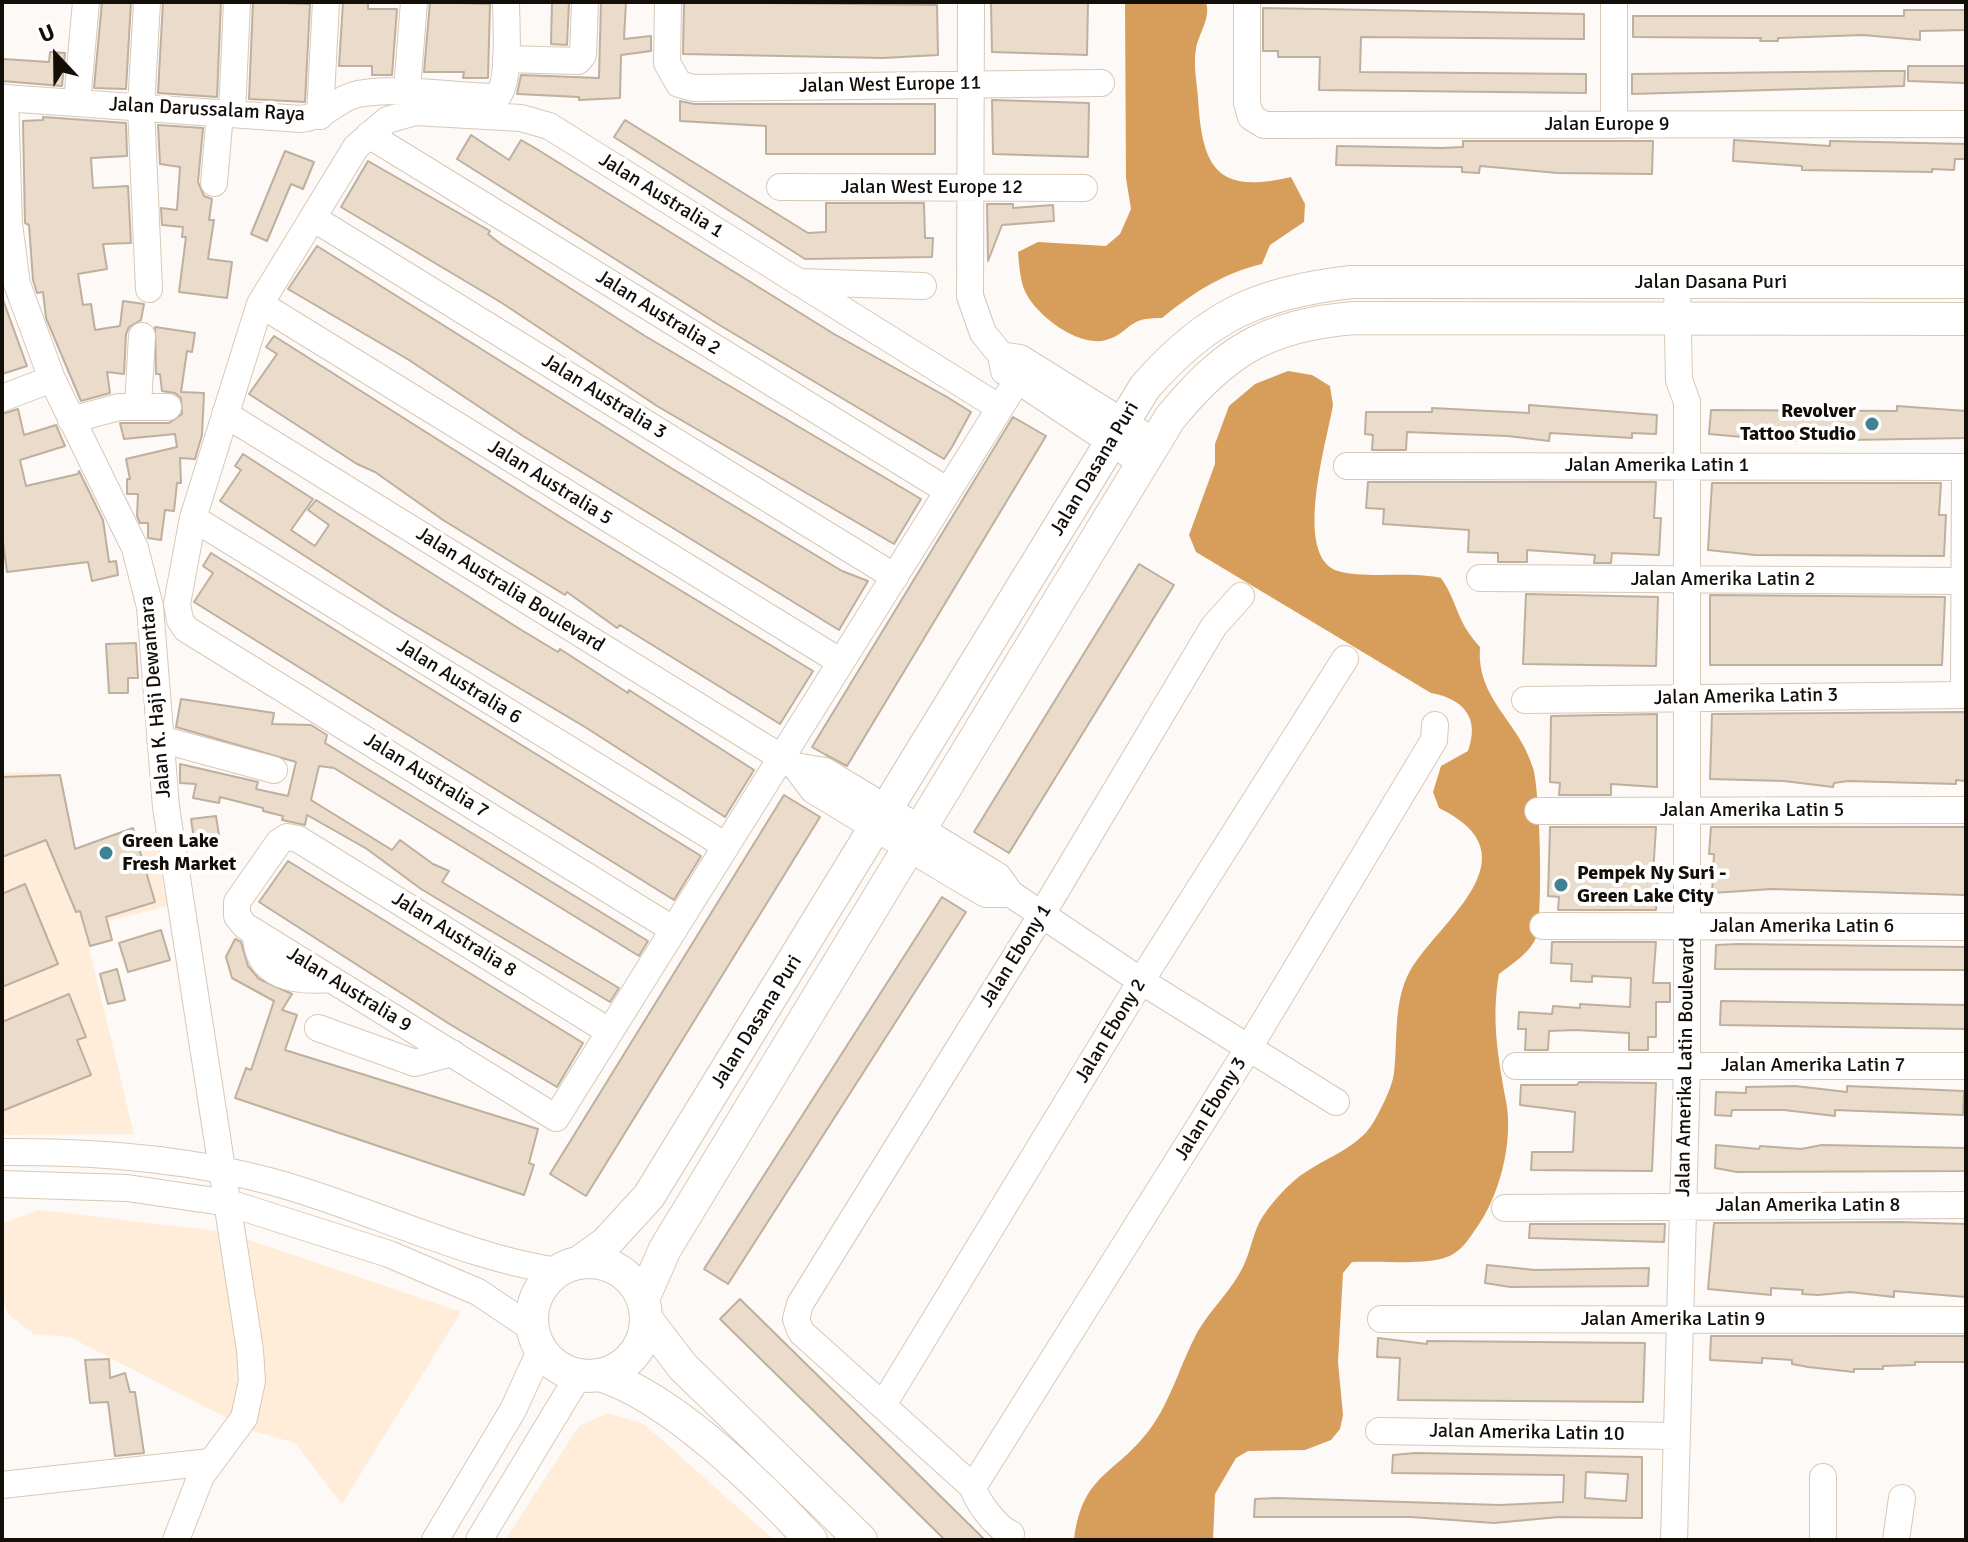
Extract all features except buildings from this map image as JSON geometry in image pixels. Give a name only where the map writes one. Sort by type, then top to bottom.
[{"type":"main road","name":"Jalan Dasana Puri","points":[[568,1267],[606,1243],[649,1196],[1117,432],[1160,369],[1208,327],[1250,304],[1298,288],[1352,282],[1966,282]]},
{"type":"main road","name":"Jalan Dasana Puri","points":[[645,1310],[665,1249],[1149,453],[1199,382],[1234,352],[1272,334],[1323,320],[1966,319]]},
{"type":"main road","points":[[811,1540],[715,1449],[653,1401],[589,1375],[557,1366],[537,1339],[537,1297],[568,1267],[598,1262],[617,1269],[633,1281],[645,1310],[683,1367],[861,1540]]},
{"type":"main road","points":[[589,1375],[618,1368],[633,1356],[643,1339],[645,1310]]},
{"type":"street","points":[[77,102],[86,2]]},
{"type":"street","points":[[147,2],[141,107],[149,289]]},
{"type":"street","points":[[214,183],[226,113],[237,2]]},
{"type":"street","points":[[320,116],[326,2]]},
{"type":"street","points":[[407,90],[414,2]]},
{"type":"street","name":"Jalan Darussalam Raya","points":[[4,98],[301,119],[320,116],[357,94],[407,90],[497,97],[502,92],[506,59],[506,2]]},
{"type":"street","points":[[506,59],[578,61],[583,55],[585,2]]},
{"type":"street","name":"Jalan West Europe 11","points":[[668,2],[667,63],[679,84],[694,88],[1101,83]]},
{"type":"street","points":[[971,2],[970,296],[983,333],[1001,355],[1004,371],[1117,432],[1149,453]]},
{"type":"street","name":"Jalan Europe 9","points":[[1247,2],[1247,103],[1251,117],[1264,125],[1966,124]]},
{"type":"street","points":[[1614,2],[1614,125]]},
{"type":"street","name":"Jalan K. Haji Dewantara","points":[[4,98],[11,255],[29,323],[71,420],[135,548],[150,607],[166,807],[229,1203],[252,1381],[244,1418],[210,1462],[193,1494],[176,1540]]},
{"type":"street","name":"Jalan Australia 1","points":[[369,135],[387,120],[415,112],[521,118],[549,126],[798,282],[1005,400],[948,491]]},
{"type":"street","points":[[193,518],[260,304],[356,147],[369,135]]},
{"type":"street","name":"Jalan Australia 2","points":[[369,135],[948,491]]},
{"type":"street","name":"Jalan West Europe 12","points":[[780,187],[1084,188]]},
{"type":"street","name":"Jalan Australia 3","points":[[313,218],[895,577]]},
{"type":"street","points":[[798,282],[923,286]]},
{"type":"street","name":"Jalan Amerika Latin Boulevard","points":[[1674,1540],[1687,1066],[1687,402],[1696,380],[1687,319],[1686,284]]},
{"type":"street","name":"Jalan Australia 5","points":[[260,304],[841,662]]},
{"type":"street","points":[[138,405],[142,336]]},
{"type":"street","points":[[2,398],[52,379]]},
{"type":"street","points":[[71,420],[138,405],[168,407]]},
{"type":"street","name":"Jalan Australia Boulevard","points":[[225,414],[788,761],[813,790],[882,819],[913,837],[998,876],[1011,894],[1141,981],[1336,1102]]},
{"type":"street","name":"Jalan Amerika Latin 1","points":[[1347,466],[1966,467]]},
{"type":"street","points":[[1965,695],[1966,467]]},
{"type":"street","points":[[610,1032],[726,846],[788,761],[841,662],[948,491]]},
{"type":"street","name":"Jalan Australia 7","points":[[193,518],[177,604],[180,620],[186,629],[674,930]]},
{"type":"street","name":"Jalan Australia 6","points":[[193,518],[726,846]]},
{"type":"street","name":"Jalan Amerika Latin 2","points":[[1480,578],[1966,581]]},
{"type":"street","name":"Jalan Ebony 1","points":[[883,1405],[801,1332],[796,1319],[800,1304],[1042,914],[1214,626],[1241,596]]},
{"type":"street","name":"Jalan Ebony 2","points":[[883,1405],[1141,981],[1345,659]]},
{"type":"street","name":"Jalan Amerika Latin 3","points":[[1525,700],[1965,695]]},
{"type":"street","name":"Jalan Ebony 3","points":[[973,1487],[1248,1049],[1434,740],[1435,725]]},
{"type":"street","points":[[160,739],[274,770]]},
{"type":"street","name":"Jalan Amerika Latin 5","points":[[1538,811],[1966,810]]},
{"type":"street","name":"Jalan Australia 9","points":[[298,839],[287,837],[279,842],[237,902],[237,916],[251,930],[556,1118],[610,1032]]},
{"type":"street","name":"Jalan Australia 8","points":[[298,839],[610,1032]]},
{"type":"street","name":"Jalan Amerika Latin 6","points":[[1543,926],[1966,927]]},
{"type":"street","name":"Jalan Australia 9","points":[[318,1028],[415,1063],[427,1063],[452,1053]]},
{"type":"street","name":"Jalan Amerika Latin 7","points":[[1516,1066],[1966,1066]]},
{"type":"street","points":[[6,1151],[125,1157],[224,1170],[403,1223],[515,1263],[568,1267]]},
{"type":"street","points":[[2,1184],[127,1188],[229,1203],[389,1254],[478,1292],[537,1339],[513,1410],[435,1540]]},
{"type":"street","points":[[2,1205],[33,1184]]},
{"type":"street","name":"Jalan Amerika Latin 8","points":[[1505,1208],[1966,1205]]},
{"type":"street","name":"Jalan Amerika Latin 9","points":[[1381,1319],[1966,1320]]},
{"type":"street","points":[[479,1540],[589,1375]]},
{"type":"street","points":[[883,1405],[973,1487],[976,1498],[986,1507],[995,1523],[1011,1534]]},
{"type":"street","name":"Jalan Amerika Latin 10","points":[[1379,1431],[1675,1436]]},
{"type":"street","points":[[2,1485],[210,1462]]},
{"type":"street","points":[[1823,1477],[1823,1540]]},
{"type":"street","points":[[1896,1540],[1902,1498]]},
{"type":"shaded area","points":[[1125,2],[1206,2],[1207,14],[1197,43],[1195,61],[1200,122],[1209,158],[1218,170],[1230,178],[1245,182],[1291,177],[1305,204],[1304,222],[1270,245],[1262,264],[1209,285],[1162,318],[1135,322],[1114,337],[1095,341],[1070,334],[1037,309],[1024,289],[1018,252],[1038,242],[1106,246],[1120,234],[1131,209],[1126,178]]},
{"type":"shaded area","points":[[1288,371],[1312,375],[1330,386],[1333,405],[1316,496],[1315,522],[1317,544],[1324,561],[1338,571],[1349,573],[1441,578],[1461,620],[1480,647],[1481,665],[1491,696],[1527,751],[1533,768],[1540,855],[1538,928],[1528,950],[1499,974],[1497,991],[1496,1038],[1508,1117],[1506,1151],[1497,1186],[1484,1217],[1465,1243],[1450,1256],[1423,1261],[1352,1262],[1343,1273],[1338,1362],[1343,1415],[1340,1429],[1331,1440],[1305,1450],[1248,1451],[1236,1458],[1215,1494],[1213,1540],[1074,1540],[1084,1501],[1102,1477],[1137,1445],[1157,1418],[1198,1331],[1243,1267],[1266,1211],[1295,1180],[1347,1148],[1373,1123],[1393,1079],[1401,995],[1410,971],[1458,910],[1472,889],[1481,867],[1480,847],[1467,827],[1439,808],[1433,792],[1441,766],[1468,751],[1472,729],[1460,705],[1431,693],[1196,552],[1189,535],[1215,464],[1215,444],[1229,406],[1255,384]]},
{"type":"shaded area","points":[[2,772],[55,773],[74,848],[154,832],[167,906],[84,927],[134,1134],[2,1135]]},
{"type":"shaded area","points":[[39,1210],[226,1232],[461,1312],[342,1504],[295,1443],[250,1430],[70,1337],[34,1334],[8,1314],[2,1297],[2,1227],[5,1222]]},
{"type":"shaded area","points":[[608,1413],[644,1424],[774,1540],[505,1540],[579,1426]]},
{"type":"place","name":"Revolver Tattoo Studio","points":[[1872,424]]},
{"type":"place","name":"Green Lake Fresh Market","points":[[106,853]]},
{"type":"place","name":"Pempek Ny Suri - Green Lake City","points":[[1561,885]]}]
